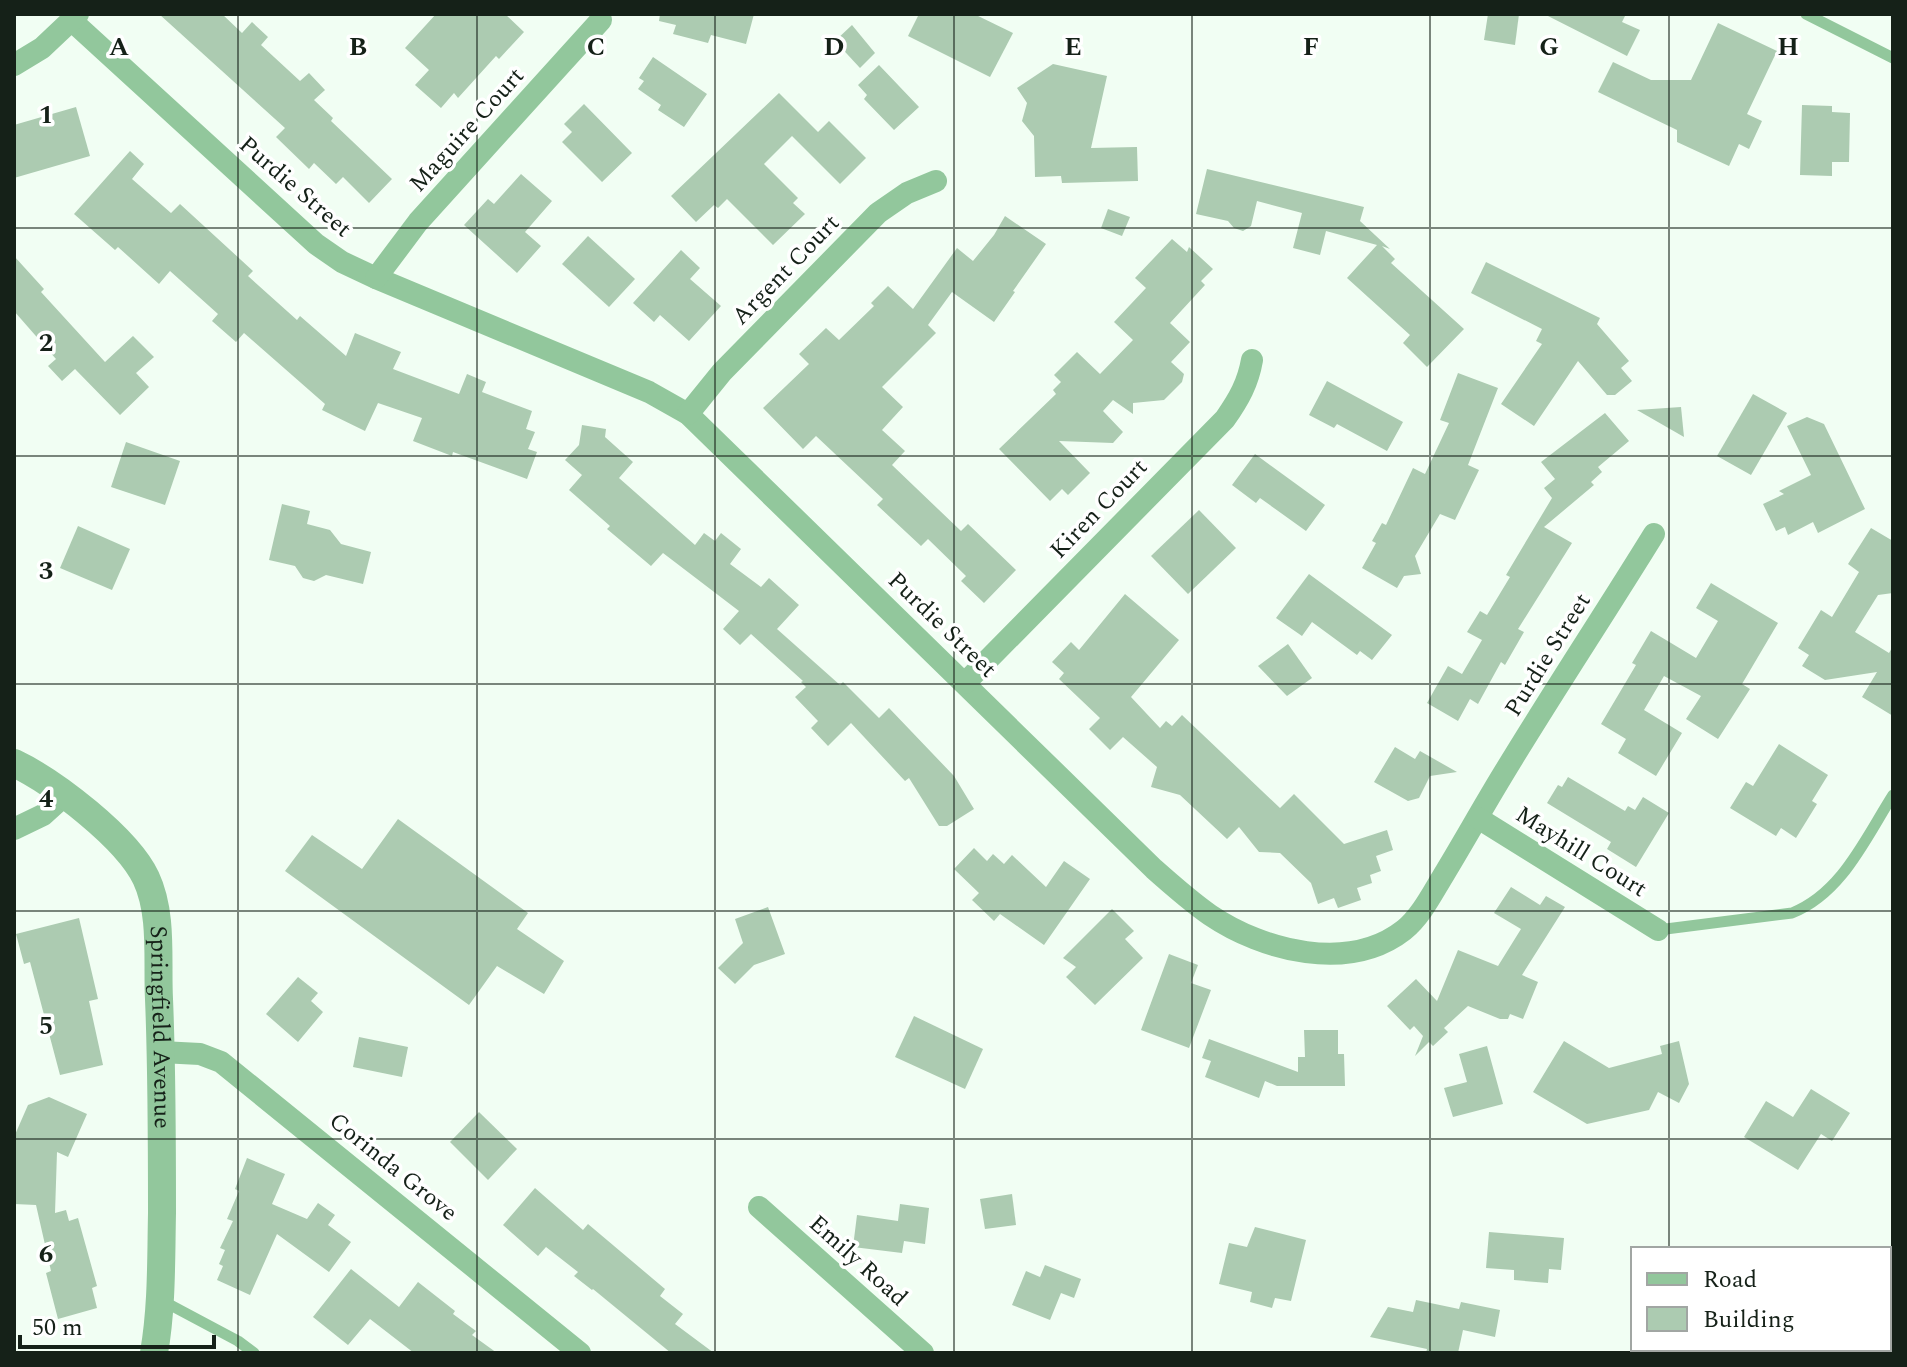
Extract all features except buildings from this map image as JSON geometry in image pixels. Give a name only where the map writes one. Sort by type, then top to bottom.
[{"type":"street","points":[[14,65],[42,48],[75,17]]},
{"type":"street","name":"Purdie Street","points":[[75,17],[316,244],[342,262],[649,392],[688,414],[1154,869],[1212,916],[1243,933],[1274,944],[1330,954],[1358,951],[1405,929],[1424,908],[1654,534]]},
{"type":"street","name":"Maguire Court","points":[[376,278],[418,222],[601,20]]},
{"type":"street","name":"Argent Court","points":[[688,414],[722,372],[878,213],[907,193],[936,181]]},
{"type":"street","name":"Kiren Court","points":[[965,683],[1225,419],[1239,401],[1248,381],[1252,360]]},
{"type":"street","name":"Springfield Avenue","points":[[14,763],[109,831],[130,854],[148,881],[156,919],[161,1052],[161,1300],[154,1353]]},
{"type":"street","points":[[14,829],[43,815],[64,796]]},
{"type":"street","name":"Mayhill Court","points":[[1478,818],[1658,930]]},
{"type":"street","name":"Corinda Grove","points":[[161,1052],[200,1054],[221,1062],[580,1353]]},
{"type":"street","name":"Emily Road","points":[[759,1207],[923,1353]]},
{"type":"lane","points":[[1806,14],[1893,58]]},
{"type":"lane","points":[[1658,930],[1792,913],[1807,907],[1836,884],[1893,795]]},
{"type":"lane","points":[[161,1300],[238,1341],[254,1353]]}]
